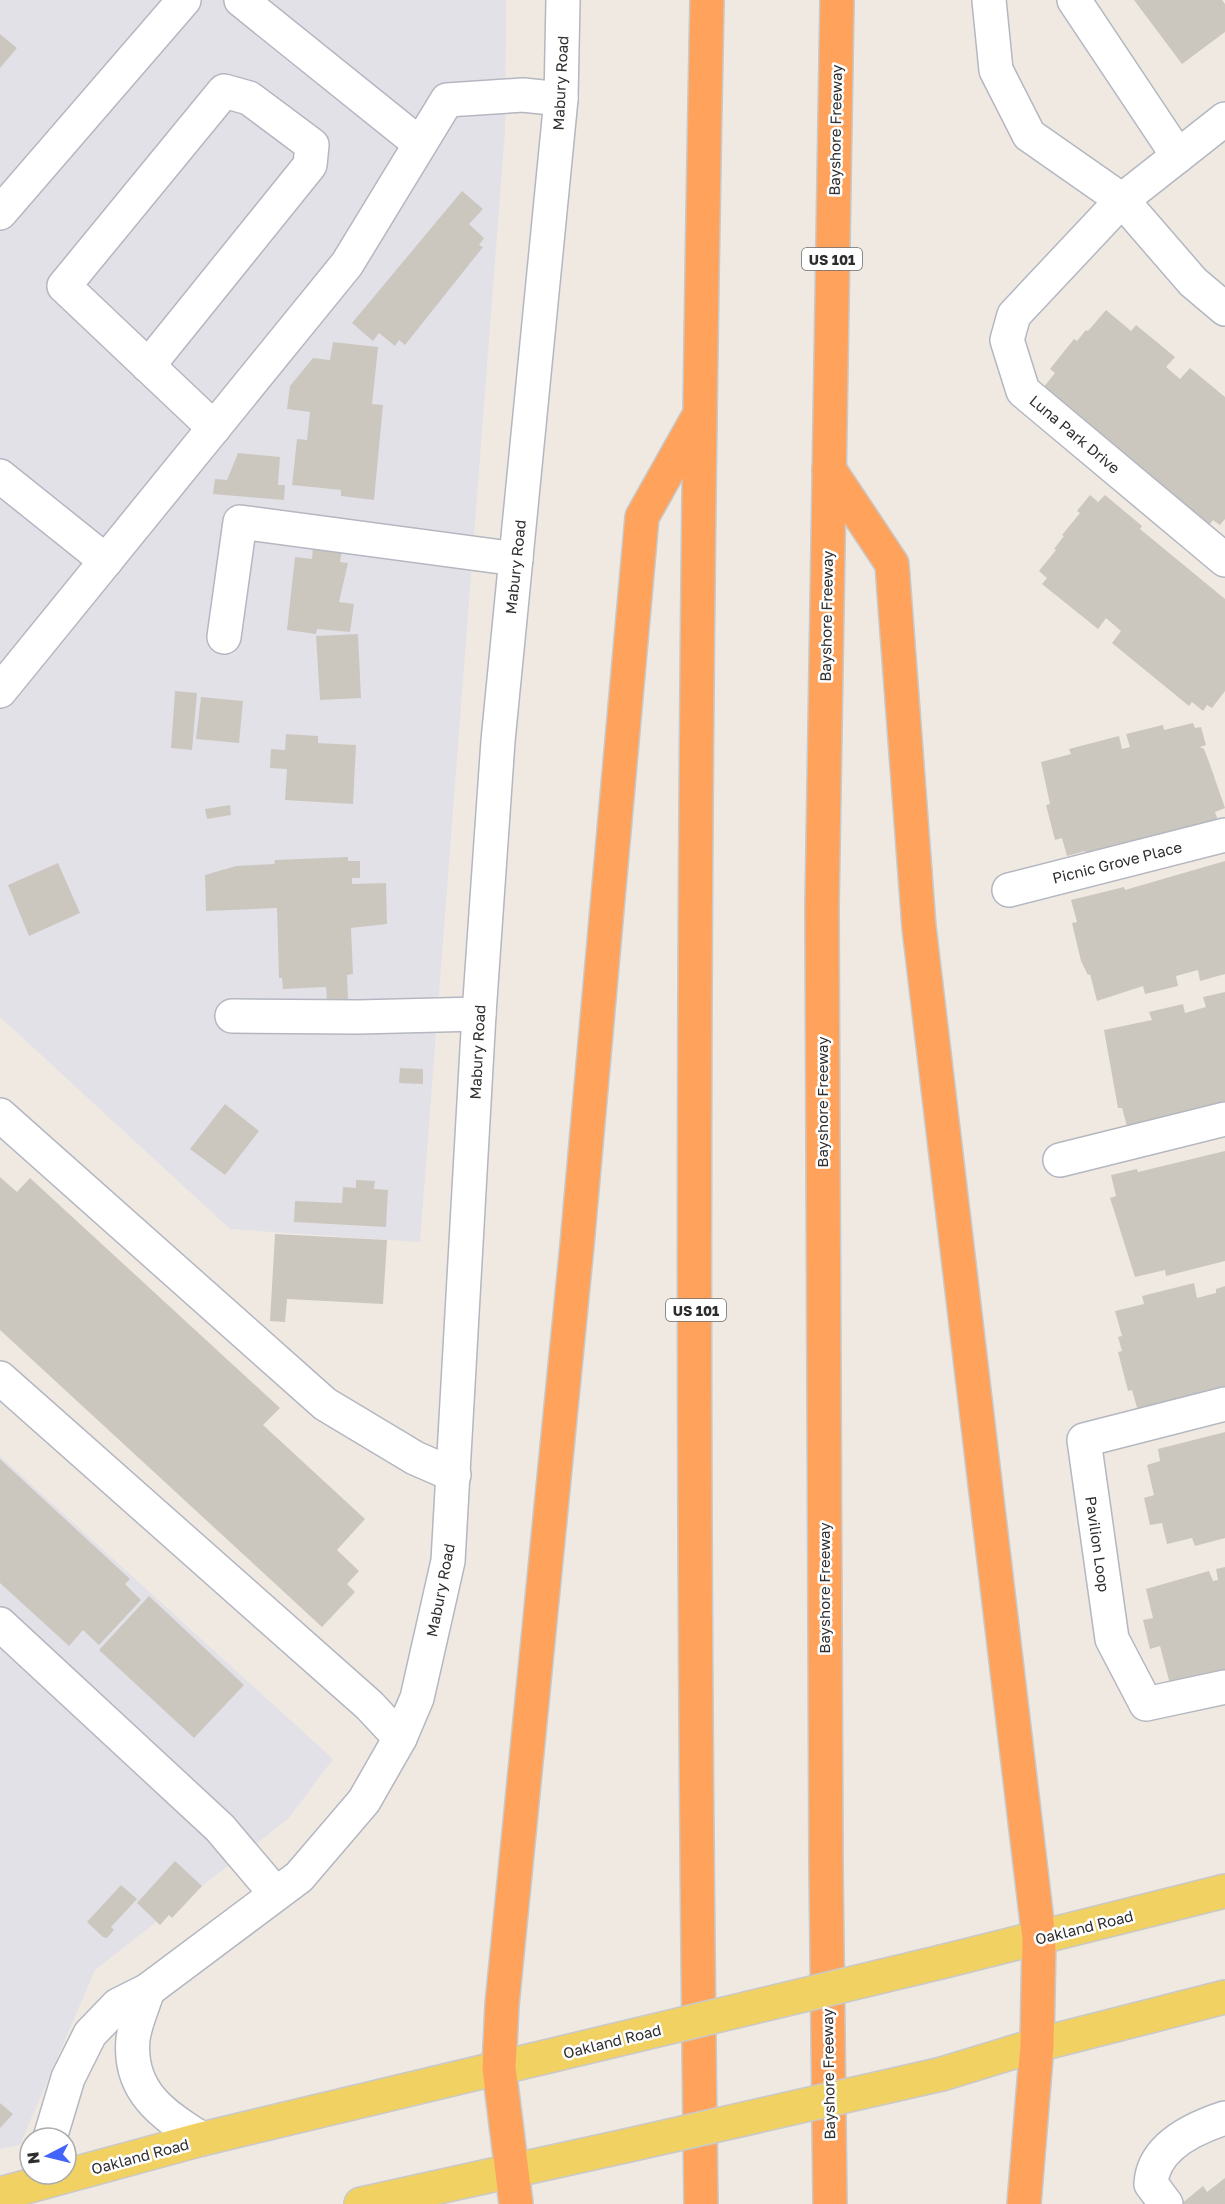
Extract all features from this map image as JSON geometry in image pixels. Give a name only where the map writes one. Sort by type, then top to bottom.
[{"type":"highway","name":"US 101","points":[[701,2204],[695,980],[698,417],[707,0]]},
{"type":"highway","name":"Bayshore Freeway","points":[[830,2204],[826,1865],[822,921],[837,0]]},
{"type":"highway","points":[[516,2204],[514,2170],[499,2068],[502,2005],[577,1245],[642,517],[698,417]]},
{"type":"highway","points":[[829,469],[892,564],[919,927],[1039,1939],[1037,2045],[1024,2204]]},
{"type":"main road","name":"Oakland Road","points":[[78,2169],[1039,1939],[1225,1892]]},
{"type":"main road","points":[[361,2204],[942,2074],[1037,2045],[1225,1996]]},
{"type":"main road","name":"Oakland Road","points":[[0,2194],[21,2186]]},
{"type":"street","points":[[0,213],[184,0]]},
{"type":"street","points":[[242,0],[420,144]]},
{"type":"street","name":"Mabury Road","points":[[54,2126],[68,2078],[90,2034],[118,2005],[148,1990],[299,1876],[364,1801],[400,1738],[417,1698],[448,1561],[479,1014],[498,741],[561,99],[563,0]]},
{"type":"street","points":[[989,0],[996,70],[1029,135],[1122,200],[1192,282],[1225,309]]},
{"type":"street","points":[[1074,0],[1178,156]]},
{"type":"street","points":[[148,366],[310,165],[312,145],[249,98],[224,91],[64,286],[148,366],[214,428]]},
{"type":"street","points":[[0,691],[347,264],[447,100],[524,95],[561,99]]},
{"type":"street","name":"Luna Park Drive","points":[[1225,119],[1122,200],[1014,315],[1007,340],[1023,391],[1225,560]]},
{"type":"street","points":[[0,476],[106,561]]},
{"type":"street","points":[[224,636],[240,522],[516,559]]},
{"type":"street","name":"Picnic Grove Place","points":[[1009,890],[1225,835]]},
{"type":"street","points":[[232,1016],[441,1017],[479,1014]]},
{"type":"street","points":[[0,1116],[325,1404],[415,1458],[454,1475]]},
{"type":"street","points":[[1060,1160],[1225,1119]]},
{"type":"street","points":[[0,1378],[369,1704],[400,1738]]},
{"type":"street","name":"Pavilion Loop","points":[[1225,1404],[1084,1440],[1112,1639],[1146,1704],[1225,1687]]},
{"type":"street","points":[[0,1624],[220,1828],[276,1894]]},
{"type":"street","points":[[148,1990],[133,2039],[134,2066],[142,2090],[170,2119],[202,2139]]},
{"type":"street","points":[[1166,2204],[1151,2184],[1152,2173],[1162,2157],[1184,2135],[1225,2118]]},
{"type":"shaded area","points":[[0,0],[506,0],[505,131],[420,1242],[230,1229],[0,1017]]},
{"type":"shaded area","points":[[0,1456],[333,1759],[289,1818],[95,1970],[28,2126],[18,2126],[18,2145],[0,2149]]},
{"type":"building","points":[[1134,0],[1222,0],[1225,4],[1225,32],[1182,64]]},
{"type":"building","points":[[0,34],[17,48],[0,68]]},
{"type":"building","points":[[462,191],[483,209],[469,224],[484,238],[479,245],[483,247],[405,345],[399,340],[395,346],[379,333],[373,341],[352,323]]},
{"type":"building","points":[[1106,310],[1131,331],[1136,325],[1175,357],[1166,367],[1180,379],[1190,368],[1225,397],[1225,519],[1220,525],[1213,520],[1206,529],[1043,388],[1055,373],[1050,369],[1074,339],[1077,341]]},
{"type":"building","points":[[333,342],[378,347],[372,404],[383,405],[374,500],[341,496],[341,490],[292,485],[297,439],[307,440],[310,412],[287,409],[290,386],[313,358],[330,360]]},
{"type":"building","points":[[238,453],[280,457],[278,485],[285,485],[284,500],[213,494],[215,479],[227,480]]},
{"type":"building","points":[[1090,495],[1098,502],[1105,495],[1142,526],[1140,529],[1225,599],[1225,691],[1212,708],[1207,705],[1203,711],[1192,702],[1189,706],[1112,643],[1121,631],[1106,618],[1098,629],[1042,584],[1047,578],[1039,571],[1056,550],[1054,549],[1064,536],[1062,535],[1080,513],[1077,511]]},
{"type":"building","points":[[313,547],[342,550],[340,562],[348,563],[339,602],[354,604],[350,632],[317,629],[316,634],[287,630],[295,557],[312,559]]},
{"type":"building","points":[[358,634],[361,698],[320,700],[316,636]]},
{"type":"building","points":[[175,691],[197,693],[192,750],[171,748]]},
{"type":"building","points":[[201,697],[243,701],[239,743],[196,739]]},
{"type":"building","points":[[1193,723],[1195,728],[1201,727],[1206,745],[1200,747],[1204,749],[1225,808],[1215,812],[1219,823],[1086,855],[1085,851],[1067,856],[1062,838],[1055,840],[1046,805],[1050,804],[1041,762],[1071,754],[1069,749],[1119,736],[1122,749],[1130,747],[1126,734],[1163,725],[1164,730]]},
{"type":"building","points":[[286,734],[318,736],[318,743],[356,745],[353,804],[285,800],[287,769],[270,768],[271,749],[285,750]]},
{"type":"building","points":[[230,805],[231,815],[207,819],[205,809]]},
{"type":"building","points":[[348,857],[348,861],[360,861],[360,878],[352,878],[352,884],[386,883],[387,924],[351,928],[353,974],[347,975],[348,1000],[327,1001],[326,987],[283,989],[282,978],[279,978],[277,908],[206,911],[205,875],[236,866],[274,864],[275,860]]},
{"type":"building","points":[[1225,861],[1225,974],[1200,981],[1198,970],[1176,976],[1178,986],[1145,994],[1143,986],[1097,1001],[1090,974],[1088,975],[1081,961],[1072,923],[1077,922],[1071,900],[1124,887],[1125,890]]},
{"type":"building","points":[[58,863],[80,913],[29,936],[8,885]]},
{"type":"building","points":[[1225,992],[1225,1101],[1179,1113],[1180,1117],[1128,1130],[1122,1108],[1118,1108],[1104,1030],[1152,1020],[1149,1012],[1183,1004],[1185,1013],[1206,1007],[1203,997]]},
{"type":"building","points":[[400,1068],[423,1069],[423,1084],[399,1083]]},
{"type":"building","points":[[225,1104],[259,1131],[225,1175],[190,1149]]},
{"type":"building","points":[[1225,1151],[1225,1261],[1166,1276],[1165,1270],[1135,1277],[1110,1198],[1116,1196],[1111,1175],[1137,1169],[1138,1172]]},
{"type":"building","points":[[0,1177],[17,1192],[30,1178],[280,1408],[263,1425],[365,1519],[337,1550],[359,1571],[347,1584],[355,1592],[322,1627],[0,1330]]},
{"type":"building","points":[[356,1180],[375,1181],[374,1189],[388,1190],[386,1227],[294,1222],[295,1201],[342,1203],[343,1187],[356,1188]]},
{"type":"building","points":[[275,1234],[387,1240],[383,1304],[287,1299],[285,1322],[270,1321]]},
{"type":"building","points":[[1194,1283],[1197,1298],[1216,1293],[1216,1289],[1225,1286],[1225,1389],[1138,1411],[1132,1390],[1128,1391],[1118,1352],[1122,1351],[1118,1337],[1122,1336],[1115,1311],[1144,1304],[1142,1296]]},
{"type":"building","points":[[1225,1432],[1225,1538],[1195,1546],[1192,1538],[1167,1544],[1162,1523],[1150,1525],[1144,1498],[1154,1495],[1147,1465],[1160,1461],[1158,1449]]},
{"type":"building","points":[[0,1459],[130,1579],[125,1584],[141,1600],[99,1645],[83,1630],[69,1646],[0,1583]]},
{"type":"building","points":[[1225,1567],[1225,1675],[1171,1688],[1160,1646],[1150,1649],[1143,1620],[1153,1618],[1146,1589],[1209,1571],[1213,1581],[1218,1580],[1216,1569]]},
{"type":"building","points":[[149,1596],[244,1685],[194,1738],[99,1650]]},
{"type":"building","points":[[175,1861],[202,1886],[172,1918],[169,1915],[160,1925],[137,1903]]},
{"type":"building","points":[[121,1885],[137,1899],[111,1927],[114,1930],[107,1938],[103,1937],[87,1922]]},
{"type":"building","points":[[0,2103],[13,2114],[0,2128]]},
{"type":"building","points":[[1225,2178],[1225,2204],[1181,2204],[1203,2186],[1207,2192]]}]
